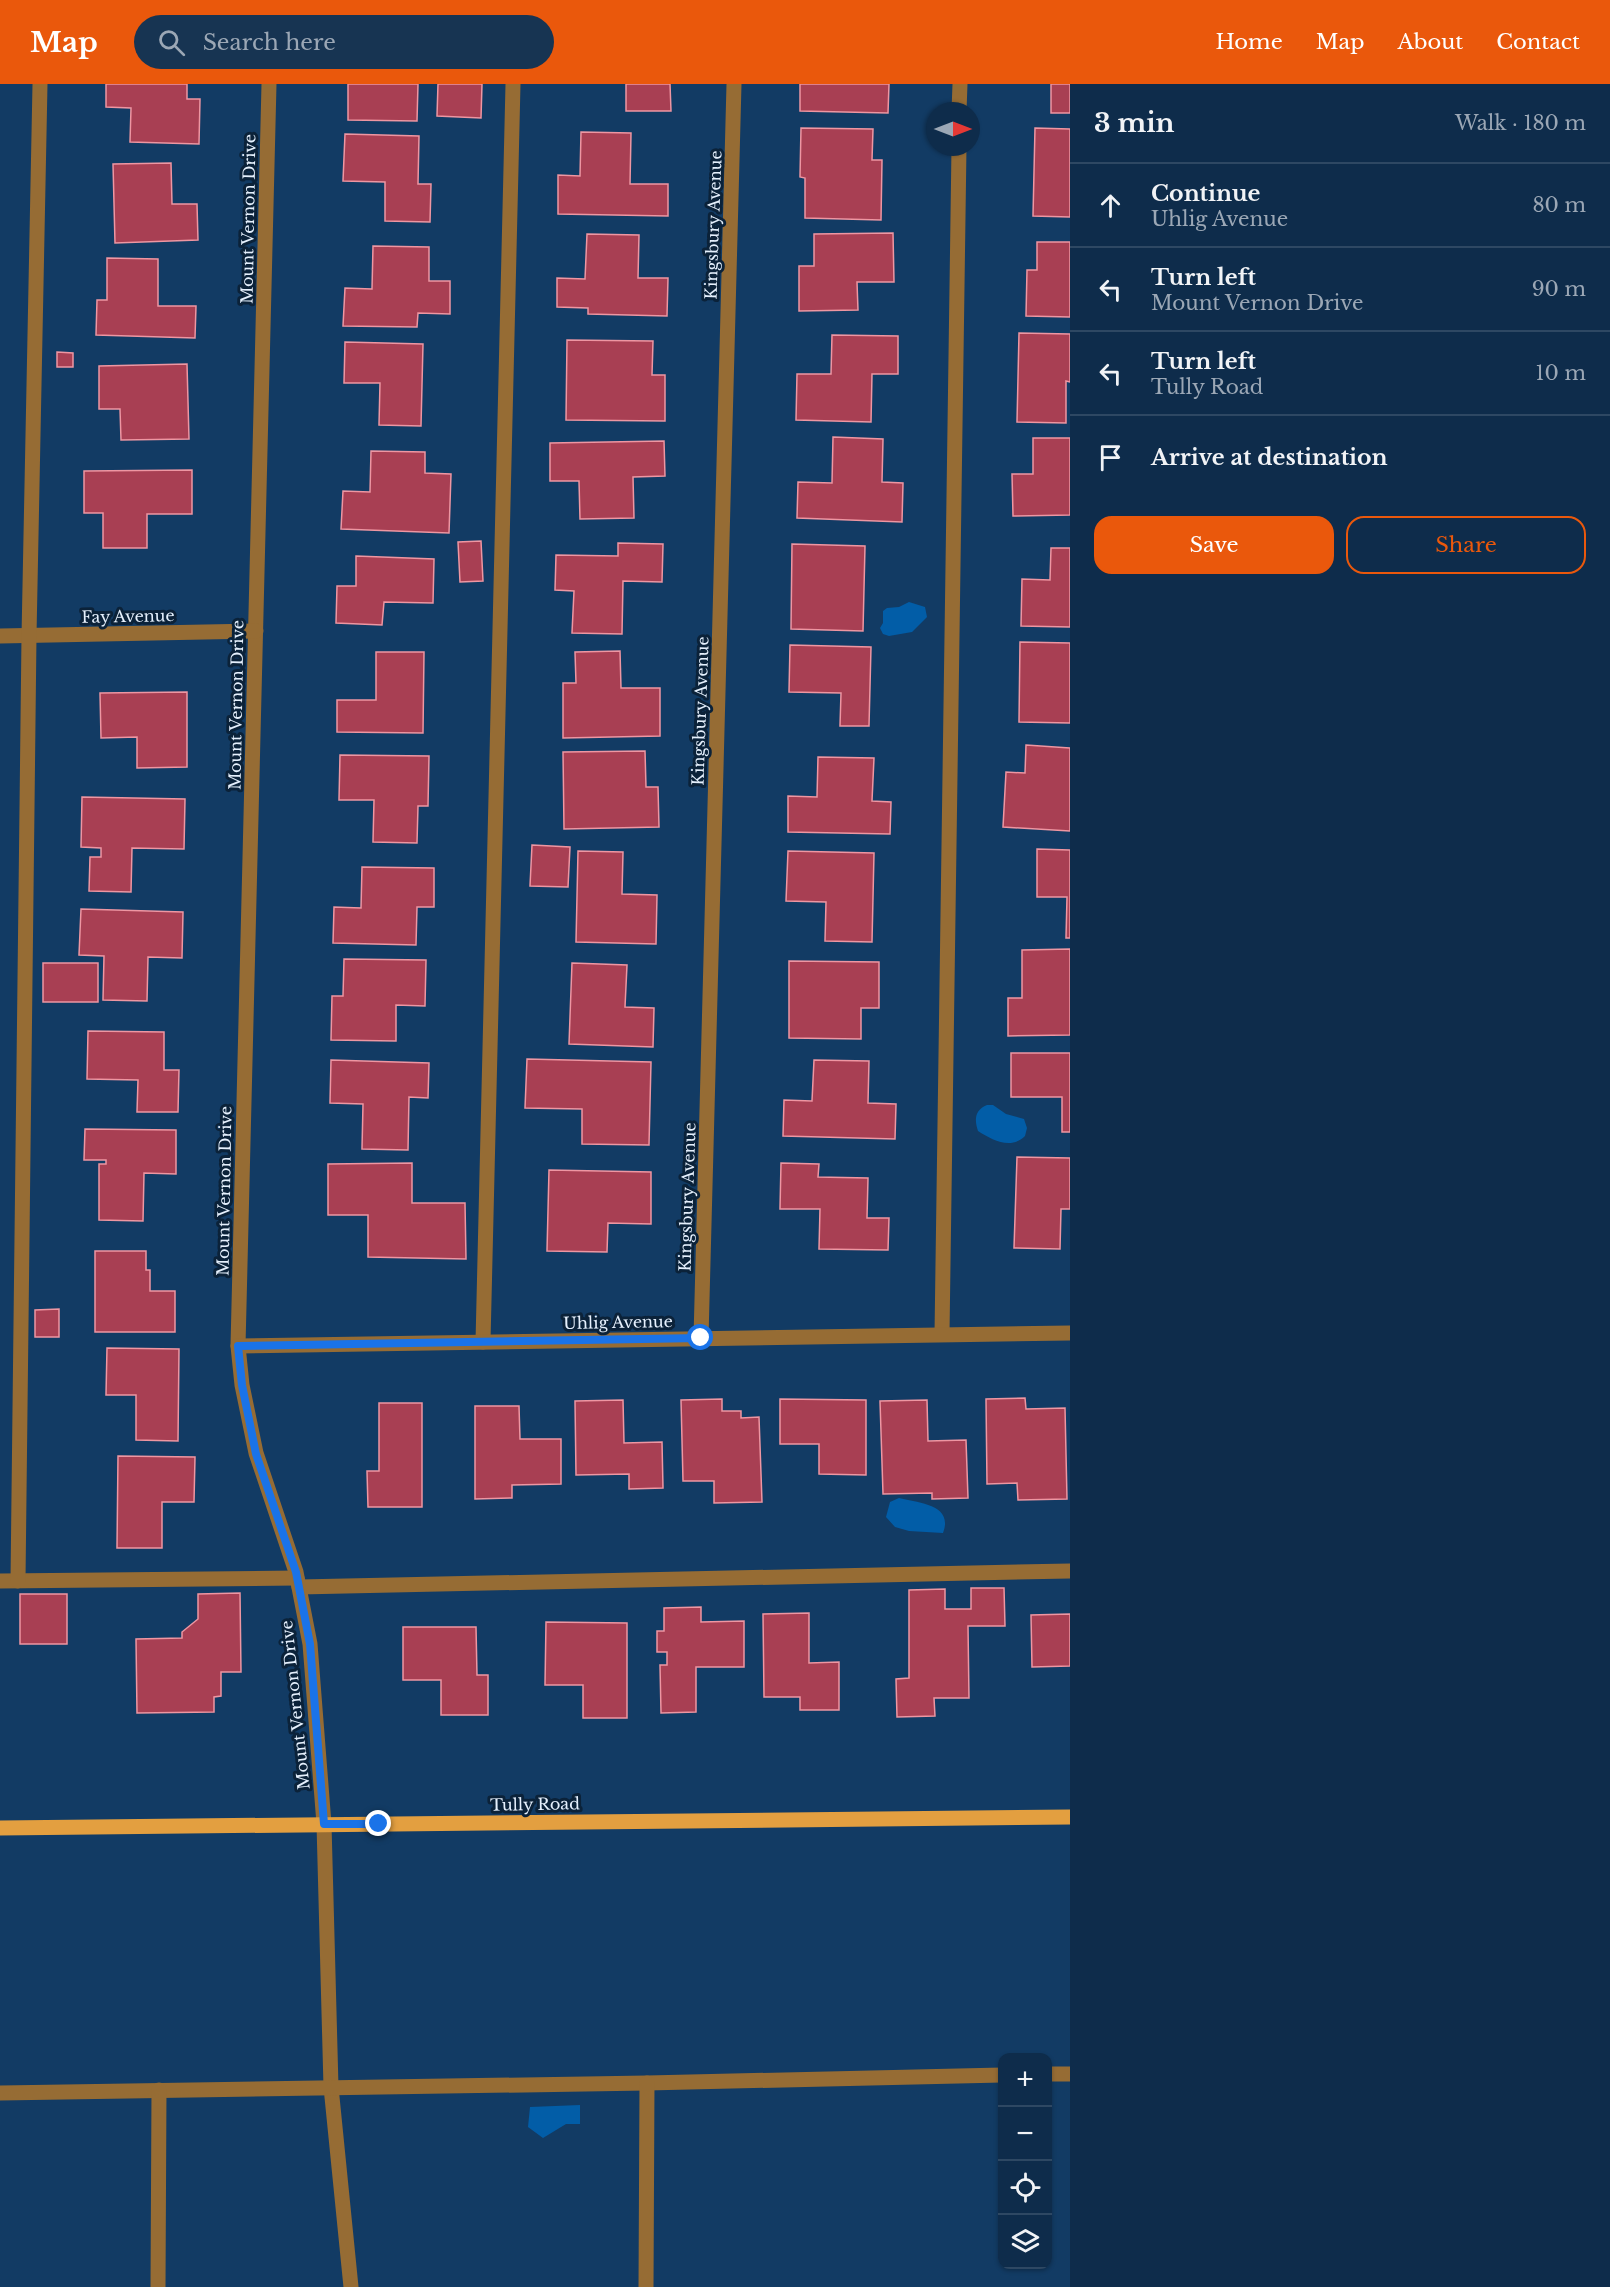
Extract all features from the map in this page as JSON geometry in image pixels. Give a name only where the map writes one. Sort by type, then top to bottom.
[{"type":"main road","name":"Tully Road","points":[[0,1828],[1070,1817]]},
{"type":"street","points":[[18,1581],[29,636],[40,84]]},
{"type":"street","name":"Mount Vernon Drive","points":[[269,84],[238,1346],[242,1385],[256,1454],[298,1582],[310,1644],[324,1824],[331,2087],[351,2287]]},
{"type":"street","points":[[483,1342],[513,84]]},
{"type":"street","name":"Kingsbury Avenue","points":[[701,1338],[734,84]]},
{"type":"street","points":[[959,102],[960,84]]},
{"type":"street","points":[[942,1334],[959,156]]},
{"type":"street","name":"Fay Avenue","points":[[0,636],[256,631]]},
{"type":"street","name":"Uhlig Avenue","points":[[238,1346],[1070,1333]]},
{"type":"street","points":[[0,1581],[298,1582],[1070,1571]]},
{"type":"street","points":[[1052,2074],[1070,2074]]},
{"type":"street","points":[[0,2093],[998,2075]]},
{"type":"street","points":[[646,2287],[647,2083]]},
{"type":"street","points":[[158,2287],[159,2090]]},
{"type":"water","points":[[909,602],[925,607],[927,617],[912,632],[889,636],[883,634],[880,628],[883,623],[883,611]]},
{"type":"water","points":[[987,1105],[993,1105],[1006,1114],[1024,1119],[1027,1128],[1025,1136],[1008,1143],[989,1138],[978,1131],[976,1115]]},
{"type":"water","points":[[899,1498],[932,1506],[939,1510],[945,1523],[943,1533],[909,1531],[895,1527],[886,1517],[890,1502]]},
{"type":"water","points":[[580,2105],[580,2124],[566,2124],[543,2138],[528,2127],[530,2107]]},
{"type":"building","points":[[106,84],[187,84],[187,99],[200,99],[199,144],[130,142],[131,108],[106,107]]},
{"type":"building","points":[[348,84],[418,84],[417,121],[348,120]]},
{"type":"building","points":[[438,84],[482,84],[481,118],[437,116]]},
{"type":"building","points":[[626,84],[670,84],[671,111],[626,111]]},
{"type":"building","points":[[800,84],[889,84],[888,113],[800,111]]},
{"type":"building","points":[[1051,84],[1070,84],[1070,113],[1051,113]]},
{"type":"building","points":[[801,128],[873,129],[872,160],[882,160],[881,220],[805,218],[805,178],[800,177]]},
{"type":"building","points":[[1035,128],[1070,129],[1070,217],[1033,216]]},
{"type":"building","points":[[581,132],[631,133],[630,184],[668,184],[668,216],[558,214],[558,175],[580,176]]},
{"type":"building","points":[[345,134],[419,136],[418,184],[431,184],[430,222],[385,221],[385,182],[343,181]]},
{"type":"building","points":[[171,163],[172,204],[197,204],[198,240],[115,243],[113,164]]},
{"type":"building","points":[[893,233],[894,282],[857,282],[858,310],[799,311],[799,266],[814,266],[814,234]]},
{"type":"building","points":[[587,234],[639,235],[638,278],[668,278],[667,316],[588,314],[588,308],[557,307],[557,278],[585,279]]},
{"type":"building","points":[[1037,242],[1070,242],[1070,317],[1026,316],[1027,270],[1037,270]]},
{"type":"building","points":[[373,246],[429,247],[429,281],[450,281],[450,314],[418,313],[417,327],[343,326],[345,288],[372,289]]},
{"type":"building","points":[[107,258],[158,259],[158,306],[196,306],[195,338],[96,335],[97,300],[107,300]]},
{"type":"building","points":[[1019,333],[1070,334],[1070,382],[1066,381],[1066,423],[1017,422]]},
{"type":"building","points":[[832,335],[898,336],[898,374],[872,374],[871,422],[796,420],[797,374],[831,374]]},
{"type":"building","points":[[567,340],[653,341],[652,375],[665,375],[665,421],[566,420]]},
{"type":"building","points":[[345,342],[423,344],[421,426],[379,425],[380,383],[344,383]]},
{"type":"building","points":[[57,352],[73,353],[73,367],[57,367]]},
{"type":"building","points":[[187,364],[189,439],[121,440],[120,409],[99,409],[99,366]]},
{"type":"building","points":[[833,437],[883,439],[882,482],[903,483],[902,522],[797,518],[798,482],[832,483]]},
{"type":"building","points":[[1033,438],[1070,438],[1070,515],[1013,516],[1012,474],[1033,474]]},
{"type":"building","points":[[664,441],[665,476],[633,477],[634,518],[580,519],[579,481],[550,481],[550,443]]},
{"type":"building","points":[[371,451],[425,452],[425,473],[451,474],[449,533],[341,529],[343,491],[370,492]]},
{"type":"building","points":[[192,470],[192,514],[147,514],[147,548],[103,548],[103,513],[84,513],[84,471]]},
{"type":"building","points":[[481,541],[483,581],[460,582],[458,542]]},
{"type":"building","points":[[618,543],[663,544],[662,582],[623,581],[622,634],[572,633],[574,591],[555,590],[556,555],[618,556]]},
{"type":"building","points":[[792,544],[865,546],[863,631],[791,629]]},
{"type":"building","points":[[1051,548],[1070,548],[1070,627],[1021,626],[1022,579],[1050,580]]},
{"type":"building","points":[[356,556],[434,559],[433,603],[384,602],[382,625],[336,623],[337,586],[356,586]]},
{"type":"building","points":[[1020,642],[1070,643],[1070,723],[1019,722]]},
{"type":"building","points":[[790,645],[871,647],[869,726],[840,726],[841,693],[789,692]]},
{"type":"building","points":[[620,651],[621,688],[660,688],[660,736],[563,738],[563,683],[576,683],[575,652]]},
{"type":"building","points":[[376,652],[424,652],[423,733],[337,732],[337,700],[376,700]]},
{"type":"building","points":[[187,692],[187,767],[137,768],[137,737],[101,738],[100,693]]},
{"type":"building","points":[[1026,745],[1070,748],[1070,831],[1003,827],[1006,772],[1025,773]]},
{"type":"building","points":[[645,751],[646,787],[658,787],[659,827],[564,829],[563,752]]},
{"type":"building","points":[[340,755],[429,756],[428,806],[418,806],[417,843],[373,842],[374,800],[339,800]]},
{"type":"building","points":[[818,757],[874,758],[872,801],[891,802],[890,834],[788,832],[788,796],[817,797]]},
{"type":"building","points":[[82,797],[185,799],[184,849],[132,848],[131,892],[89,891],[90,857],[101,857],[101,848],[81,847]]},
{"type":"building","points":[[532,845],[570,847],[568,887],[530,886]]},
{"type":"building","points":[[1037,849],[1070,850],[1070,938],[1066,938],[1067,897],[1037,897]]},
{"type":"building","points":[[578,851],[623,852],[622,894],[657,895],[656,944],[576,942]]},
{"type":"building","points":[[788,851],[874,853],[872,942],[825,941],[826,902],[786,901]]},
{"type":"building","points":[[362,867],[434,868],[434,907],[417,907],[416,945],[333,943],[334,907],[361,908]]},
{"type":"building","points":[[81,909],[183,912],[182,958],[148,957],[147,1001],[103,1000],[104,956],[79,955]]},
{"type":"building","points":[[1070,949],[1070,1035],[1008,1036],[1008,998],[1022,998],[1022,950]]},
{"type":"building","points":[[344,959],[426,960],[425,1006],[396,1005],[396,1041],[331,1040],[332,996],[343,996]]},
{"type":"building","points":[[789,961],[879,962],[879,1008],[861,1008],[861,1039],[789,1038]]},
{"type":"building","points":[[43,963],[98,963],[98,1002],[43,1002]]},
{"type":"building","points":[[572,963],[627,965],[625,1007],[654,1008],[653,1047],[569,1044]]},
{"type":"building","points":[[88,1031],[164,1032],[164,1070],[179,1070],[178,1112],[137,1112],[138,1080],[87,1079]]},
{"type":"building","points":[[1011,1053],[1070,1053],[1070,1132],[1062,1132],[1062,1097],[1011,1097]]},
{"type":"building","points":[[527,1059],[651,1062],[649,1145],[582,1144],[582,1109],[525,1108]]},
{"type":"building","points":[[331,1060],[429,1063],[428,1098],[409,1097],[408,1150],[362,1149],[363,1104],[330,1103]]},
{"type":"building","points":[[814,1060],[869,1061],[868,1103],[896,1104],[895,1139],[783,1136],[784,1100],[812,1101]]},
{"type":"building","points":[[85,1129],[176,1130],[176,1174],[144,1173],[143,1221],[99,1220],[99,1164],[106,1164],[106,1160],[84,1160]]},
{"type":"building","points":[[1017,1157],[1070,1158],[1070,1209],[1061,1209],[1060,1249],[1014,1248]]},
{"type":"building","points":[[412,1163],[412,1203],[465,1203],[466,1259],[368,1257],[368,1215],[328,1215],[328,1164]]},
{"type":"building","points":[[781,1163],[819,1164],[818,1177],[868,1178],[867,1218],[889,1218],[888,1250],[819,1249],[820,1209],[780,1209]]},
{"type":"building","points":[[549,1170],[651,1172],[651,1224],[608,1223],[607,1252],[547,1251]]},
{"type":"building","points":[[95,1251],[146,1251],[146,1270],[150,1270],[150,1291],[175,1291],[175,1332],[95,1332]]},
{"type":"building","points":[[59,1309],[59,1337],[35,1337],[35,1310]]},
{"type":"building","points":[[107,1348],[179,1349],[178,1441],[136,1440],[136,1395],[106,1395]]},
{"type":"building","points":[[1025,1398],[1026,1409],[1065,1408],[1067,1499],[1018,1500],[1017,1483],[987,1484],[986,1399]]},
{"type":"building","points":[[722,1399],[722,1411],[741,1411],[741,1418],[759,1417],[762,1502],[714,1503],[714,1481],[683,1481],[681,1400]]},
{"type":"building","points":[[780,1399],[866,1400],[866,1475],[819,1474],[819,1444],[780,1444]]},
{"type":"building","points":[[623,1400],[624,1443],[662,1442],[663,1488],[629,1489],[629,1474],[576,1475],[575,1401]]},
{"type":"building","points":[[927,1400],[928,1441],[966,1440],[968,1498],[932,1499],[932,1493],[883,1494],[880,1401]]},
{"type":"building","points":[[379,1403],[422,1403],[422,1507],[368,1507],[367,1471],[379,1471]]},
{"type":"building","points":[[475,1406],[519,1406],[520,1439],[561,1439],[561,1484],[512,1485],[512,1498],[475,1499]]},
{"type":"building","points":[[118,1456],[195,1457],[194,1502],[162,1502],[162,1548],[117,1548]]},
{"type":"building","points":[[971,1588],[1004,1588],[1005,1626],[968,1626],[969,1698],[934,1698],[935,1716],[897,1717],[896,1679],[909,1678],[909,1590],[945,1589],[945,1609],[971,1609]]},
{"type":"building","points":[[240,1593],[241,1672],[221,1672],[221,1696],[214,1697],[214,1712],[137,1713],[136,1639],[182,1638],[182,1632],[198,1619],[198,1594]]},
{"type":"building","points":[[20,1594],[67,1594],[67,1644],[20,1644]]},
{"type":"building","points":[[701,1607],[701,1622],[744,1621],[744,1667],[696,1667],[696,1712],[661,1713],[660,1665],[667,1665],[667,1652],[657,1652],[657,1631],[664,1631],[664,1608]]},
{"type":"building","points":[[809,1613],[809,1663],[839,1662],[839,1710],[800,1710],[800,1697],[764,1697],[763,1614]]},
{"type":"building","points":[[1070,1614],[1070,1666],[1032,1667],[1031,1615]]},
{"type":"building","points":[[546,1622],[627,1623],[627,1718],[583,1718],[583,1685],[545,1685]]},
{"type":"building","points":[[403,1627],[476,1627],[477,1675],[488,1675],[488,1715],[441,1715],[441,1680],[403,1680]]},
{"type":"route","points":[[379,1824],[324,1824],[310,1644],[296,1572],[256,1454],[242,1385],[238,1346],[701,1338]]}]
